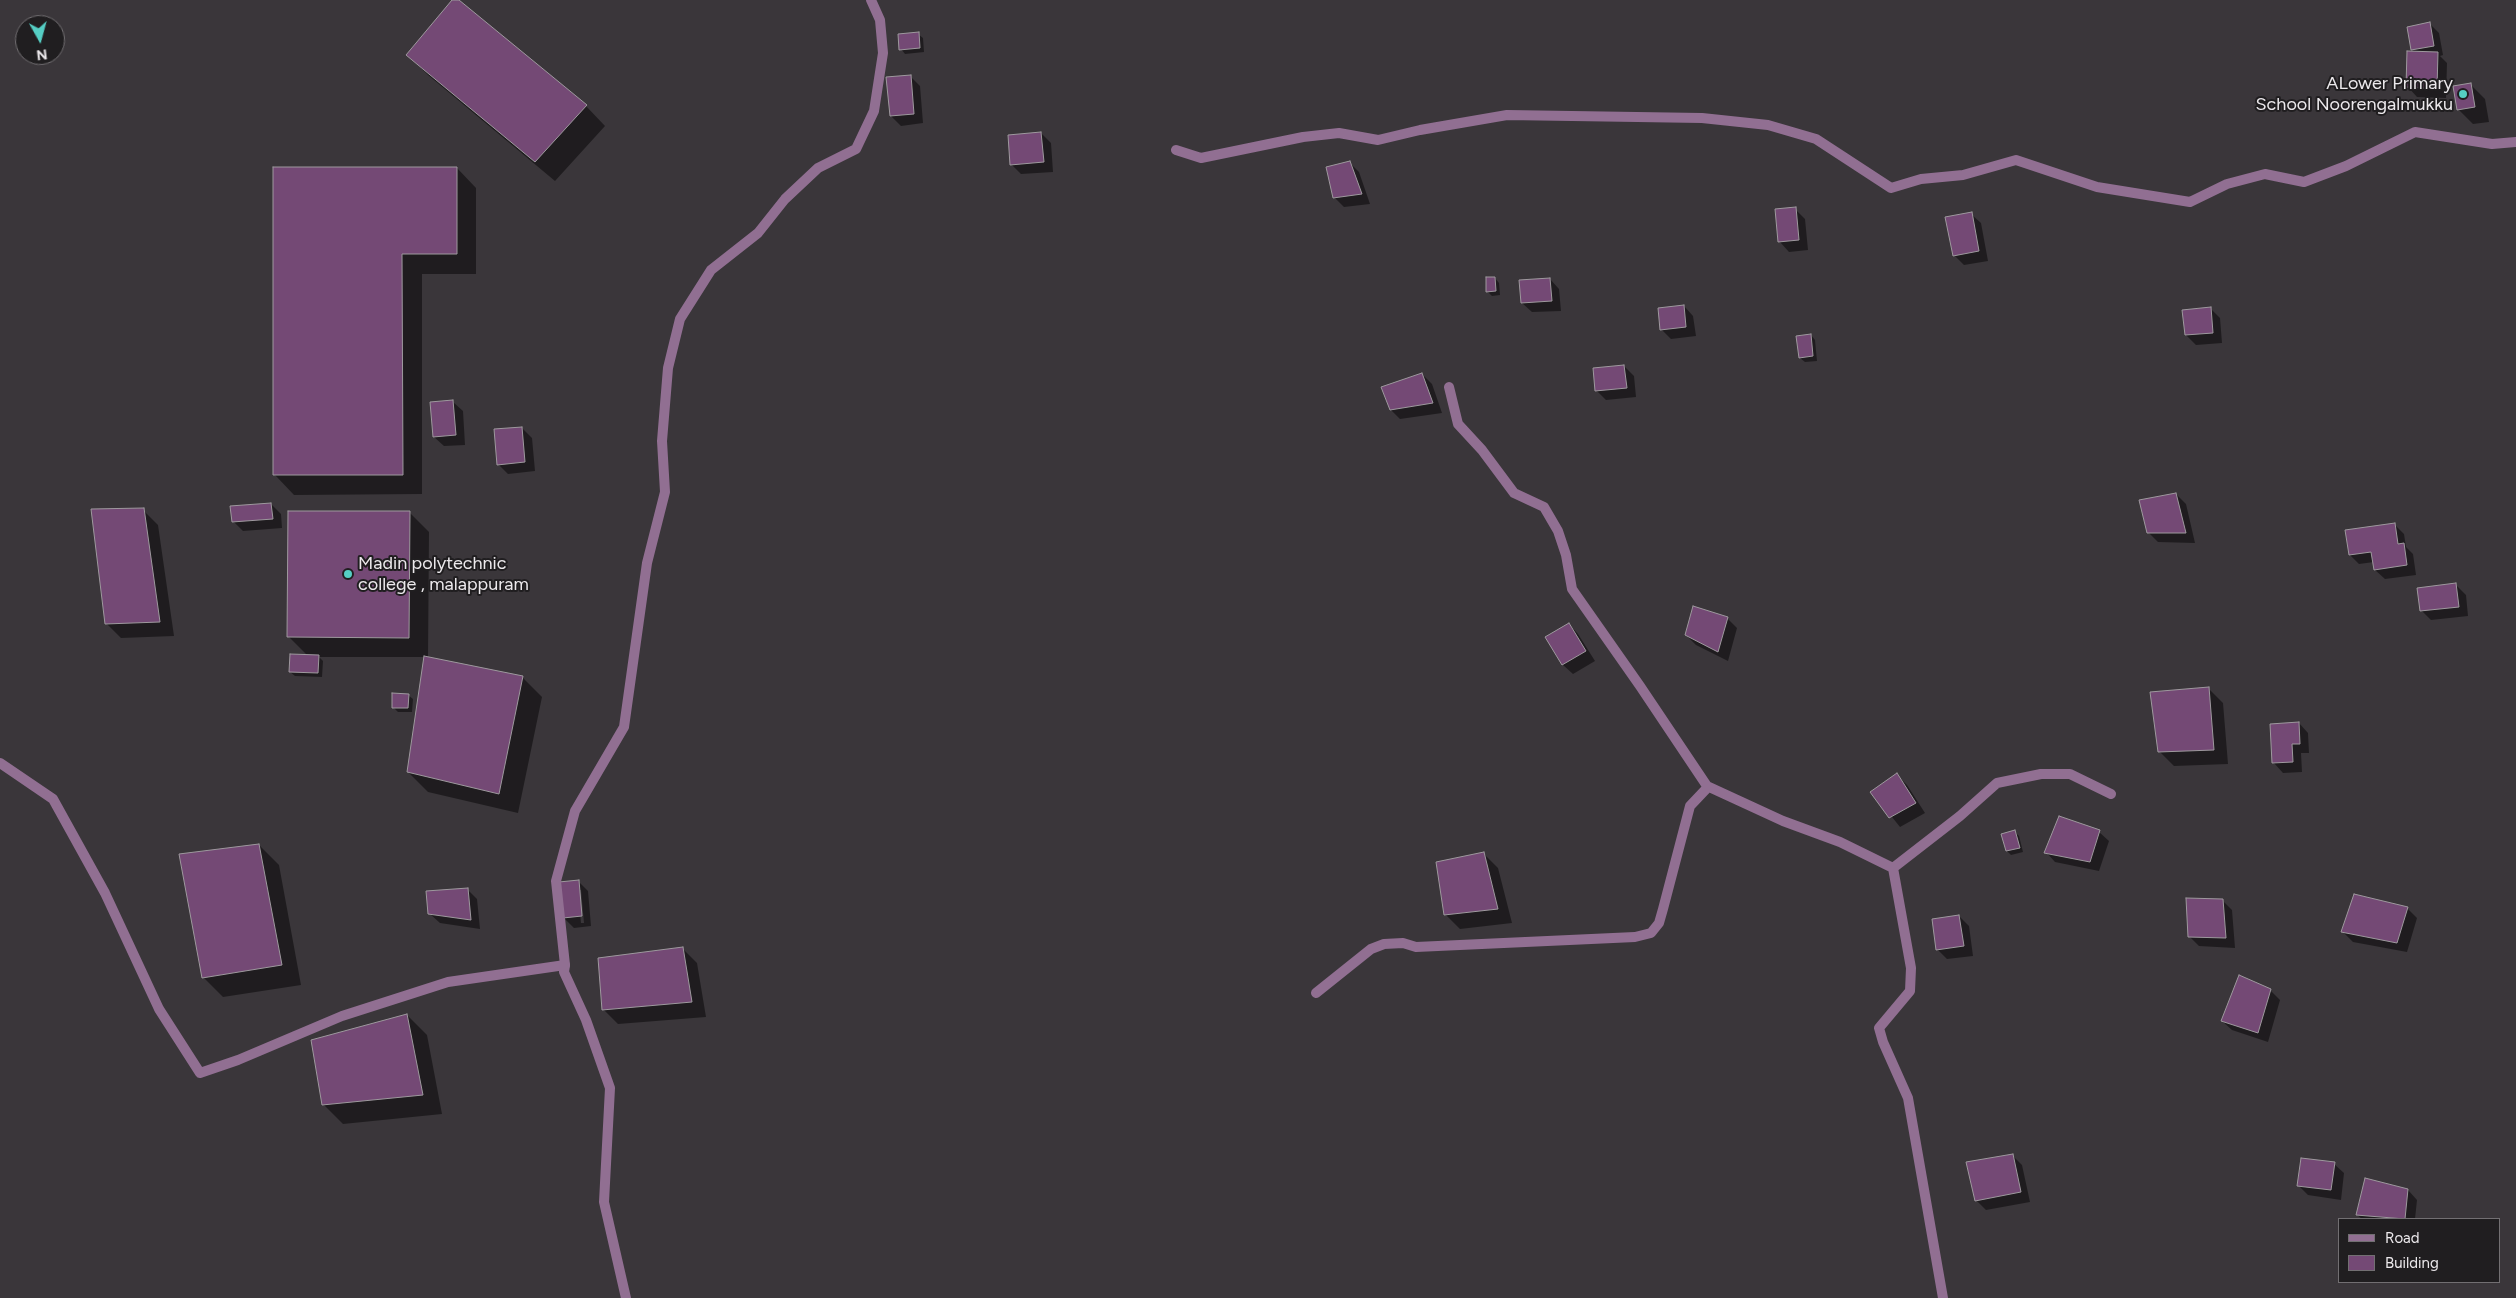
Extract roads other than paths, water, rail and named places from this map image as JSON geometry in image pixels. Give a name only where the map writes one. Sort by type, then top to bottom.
[{"type":"street","points":[[626,1298],[604,1202],[610,1088],[586,1020],[564,972],[565,965],[556,881],[575,811],[624,727],[647,563],[665,492],[662,441],[668,368],[680,319],[711,270],[758,233],[786,199],[818,168],[856,149],[874,111],[883,53],[880,20],[871,0]]},
{"type":"street","points":[[1176,150],[1200,158],[1303,137],[1339,134],[1378,140],[1420,130],[1507,116],[1702,118],[1768,125],[1816,139],[1891,188],[1921,179],[1964,175],[2016,160],[2097,187],[2190,202],[2227,184],[2265,174],[2304,182],[2346,166],[2415,132],[2492,144],[2516,142]]},
{"type":"street","points":[[1448,387],[1458,424],[1482,450],[1514,493],[1544,507],[1558,531],[1566,555],[1572,589],[1708,787],[1784,821],[1840,842],[1893,868]]},
{"type":"street","points":[[0,763],[53,799],[106,893],[159,1009],[200,1073],[238,1060],[342,1016],[448,982],[565,965]]},
{"type":"street","points":[[1893,868],[1960,816],[1997,783],[2041,774],[2070,774],[2111,794]]},
{"type":"street","points":[[1316,993],[1371,949],[1384,944],[1403,943],[1416,947],[1635,937],[1651,933],[1659,923],[1690,806],[1708,787]]},
{"type":"street","points":[[1893,868],[1911,968],[1910,991],[1879,1028],[1883,1042],[1908,1098],[1943,1298]]},
{"type":"place","name":"ALower Primary School Noorengalmukku","points":[[2463,94]]},
{"type":"place","name":"Madin polytechnic college , malappuram","points":[[348,574]]}]
